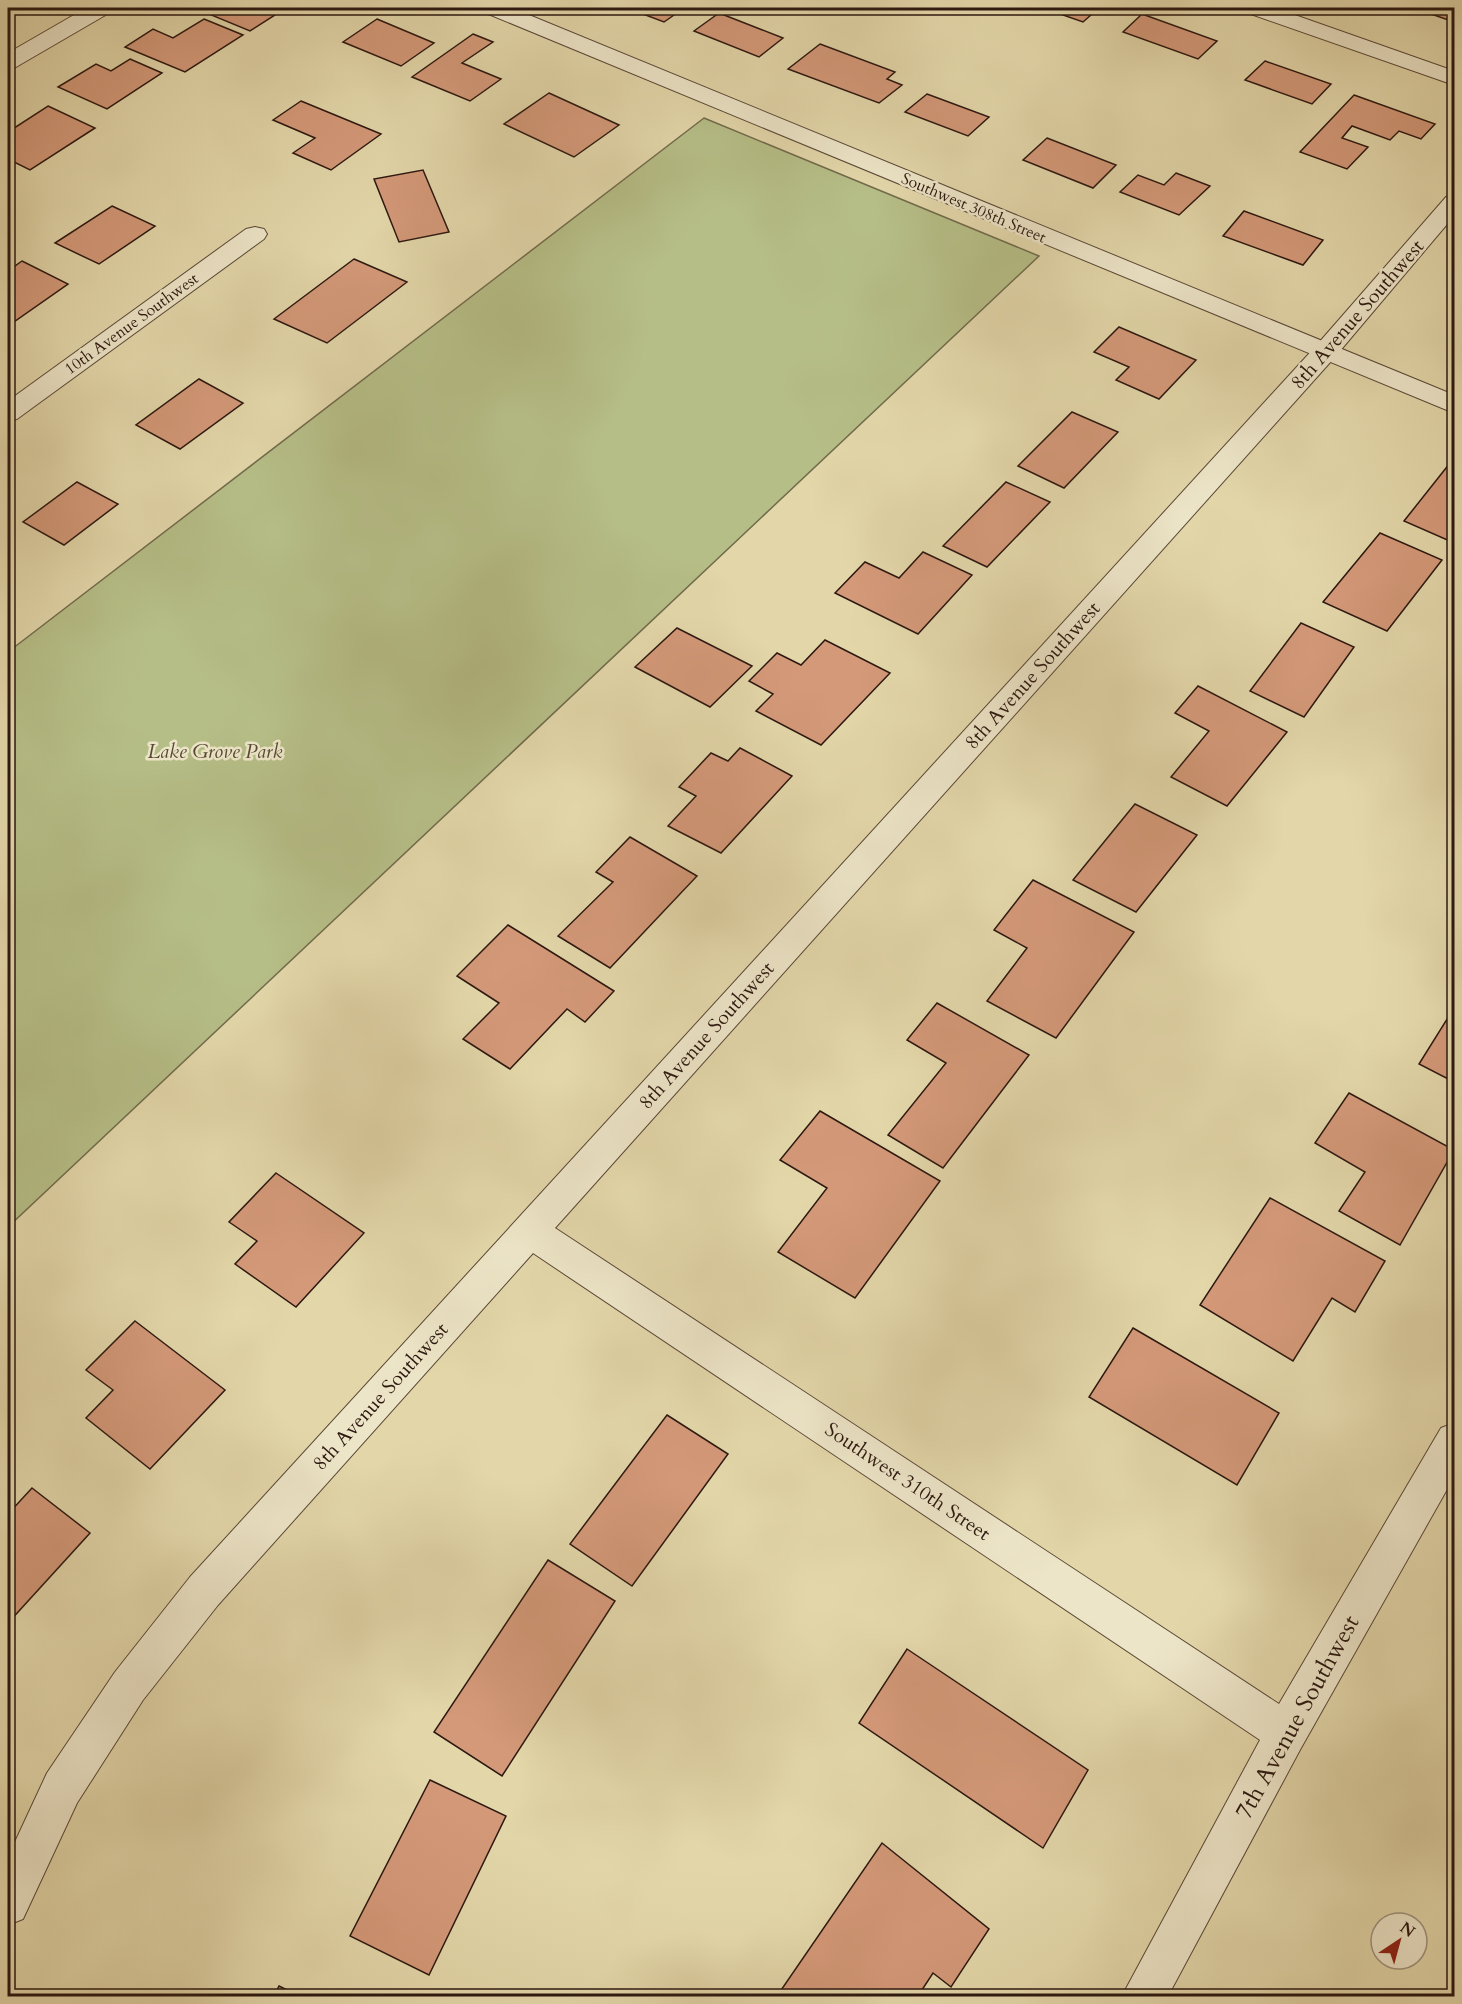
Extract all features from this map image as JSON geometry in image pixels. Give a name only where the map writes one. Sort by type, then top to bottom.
[{"type":"street","points":[[8,62],[101,8]]},
{"type":"street","name":"Southwest 308th Street","points":[[494,8],[1455,405]]},
{"type":"street","points":[[1256,8],[1455,78]]},
{"type":"street","name":"8th Avenue Southwest","points":[[8,1904],[62,1788],[129,1686],[204,1591],[1325,352],[1455,202]]},
{"type":"street","name":"10th Avenue Southwest","points":[[8,413],[255,234]]},
{"type":"street","name":"Southwest 310th Street","points":[[529,1230],[1286,1733]]},
{"type":"street","name":"7th Avenue Southwest","points":[[1144,1996],[1286,1733],[1455,1441]]},
{"type":"green space","name":"Lake Grove Park","points":[[704,118],[1039,256],[8,1227],[8,652]]},
{"type":"building","points":[[211,8],[286,8],[250,31],[204,12]]},
{"type":"building","points":[[627,8],[684,8],[664,22]]},
{"type":"building","points":[[1043,8],[1099,8],[1083,22]]},
{"type":"building","points":[[1438,8],[1454,8],[1454,22],[1431,14]]},
{"type":"building","points":[[719,13],[783,38],[759,57],[694,31]]},
{"type":"building","points":[[1142,14],[1217,41],[1198,59],[1123,32]]},
{"type":"building","points":[[204,19],[243,35],[185,72],[125,47],[153,29],[173,38]]},
{"type":"building","points":[[377,19],[434,43],[401,66],[343,42]]},
{"type":"building","points":[[473,34],[493,42],[462,63],[501,79],[470,101],[412,77]]},
{"type":"building","points":[[820,44],[895,72],[887,79],[902,85],[879,103],[788,69]]},
{"type":"building","points":[[130,59],[162,73],[107,109],[58,87],[96,64],[111,71]]},
{"type":"building","points":[[1265,61],[1331,84],[1312,104],[1245,80]]},
{"type":"building","points":[[549,93],[619,125],[574,157],[504,124]]},
{"type":"building","points":[[927,94],[989,117],[968,136],[905,112]]},
{"type":"building","points":[[1354,95],[1435,124],[1421,139],[1399,131],[1390,140],[1352,126],[1342,138],[1368,147],[1347,169],[1300,152]]},
{"type":"building","points":[[301,101],[381,134],[331,170],[293,153],[315,138],[273,120]]},
{"type":"building","points":[[48,106],[95,128],[30,170],[8,159],[8,132]]},
{"type":"building","points":[[1047,138],[1116,165],[1093,188],[1023,160]]},
{"type":"building","points":[[423,170],[449,232],[399,242],[374,179]]},
{"type":"building","points":[[1176,173],[1210,186],[1179,215],[1120,192],[1138,175],[1164,185]]},
{"type":"building","points":[[112,206],[155,226],[99,264],[55,243]]},
{"type":"building","points":[[1244,211],[1323,240],[1303,265],[1223,236]]},
{"type":"building","points":[[354,259],[407,282],[327,343],[274,319]]},
{"type":"building","points":[[22,261],[68,284],[8,326],[8,271]]},
{"type":"building","points":[[1119,327],[1196,360],[1159,399],[1116,380],[1129,367],[1094,352]]},
{"type":"building","points":[[199,379],[243,403],[180,449],[136,425]]},
{"type":"building","points":[[1072,412],[1118,432],[1064,488],[1018,466]]},
{"type":"building","points":[[1454,458],[1454,538],[1452,542],[1404,521]]},
{"type":"building","points":[[77,482],[118,504],[64,545],[23,522]]},
{"type":"building","points":[[1006,482],[1050,502],[987,567],[943,546]]},
{"type":"building","points":[[1380,533],[1442,560],[1387,631],[1323,602]]},
{"type":"building","points":[[923,552],[972,575],[918,634],[835,593],[865,562],[899,578]]},
{"type":"building","points":[[1301,623],[1354,647],[1304,717],[1250,691]]},
{"type":"building","points":[[677,628],[752,666],[710,707],[635,667]]},
{"type":"building","points":[[825,640],[890,673],[821,745],[756,711],[773,694],[749,681],[777,653],[801,665]]},
{"type":"building","points":[[1198,686],[1287,732],[1227,806],[1171,777],[1209,731],[1175,713]]},
{"type":"building","points":[[740,748],[792,776],[721,853],[668,826],[696,796],[679,787],[711,753],[728,761]]},
{"type":"building","points":[[1135,804],[1197,835],[1136,912],[1073,880]]},
{"type":"building","points":[[630,837],[697,876],[610,968],[558,936],[613,882],[596,872]]},
{"type":"building","points":[[1033,880],[1134,932],[1056,1038],[987,1001],[1027,948],[994,930]]},
{"type":"building","points":[[508,925],[614,991],[585,1022],[567,1009],[510,1069],[463,1039],[499,1003],[457,976]]},
{"type":"building","points":[[937,1003],[1029,1055],[943,1168],[888,1135],[946,1063],[907,1040]]},
{"type":"building","points":[[1454,1008],[1454,1082],[1419,1064]]},
{"type":"building","points":[[1349,1093],[1454,1150],[1400,1245],[1339,1211],[1365,1172],[1315,1143]]},
{"type":"building","points":[[820,1111],[940,1181],[855,1298],[778,1252],[827,1188],[780,1160]]},
{"type":"building","points":[[276,1173],[364,1233],[296,1307],[235,1264],[257,1241],[229,1222]]},
{"type":"building","points":[[1270,1198],[1385,1261],[1355,1312],[1332,1298],[1293,1361],[1200,1305]]},
{"type":"building","points":[[135,1321],[225,1390],[150,1469],[86,1418],[113,1390],[86,1370]]},
{"type":"building","points":[[1133,1328],[1279,1413],[1237,1485],[1089,1397]]},
{"type":"building","points":[[667,1415],[728,1454],[632,1586],[570,1544]]},
{"type":"building","points":[[32,1488],[90,1533],[8,1623],[8,1514]]},
{"type":"building","points":[[548,1560],[615,1601],[502,1776],[434,1732]]},
{"type":"building","points":[[907,1649],[1088,1770],[1043,1848],[859,1723]]},
{"type":"building","points":[[430,1780],[506,1816],[429,1975],[350,1936]]},
{"type":"building","points":[[882,1843],[989,1929],[951,1987],[933,1973],[918,1996],[777,1996]]},
{"type":"building","points":[[279,1986],[299,1996],[274,1996]]}]
